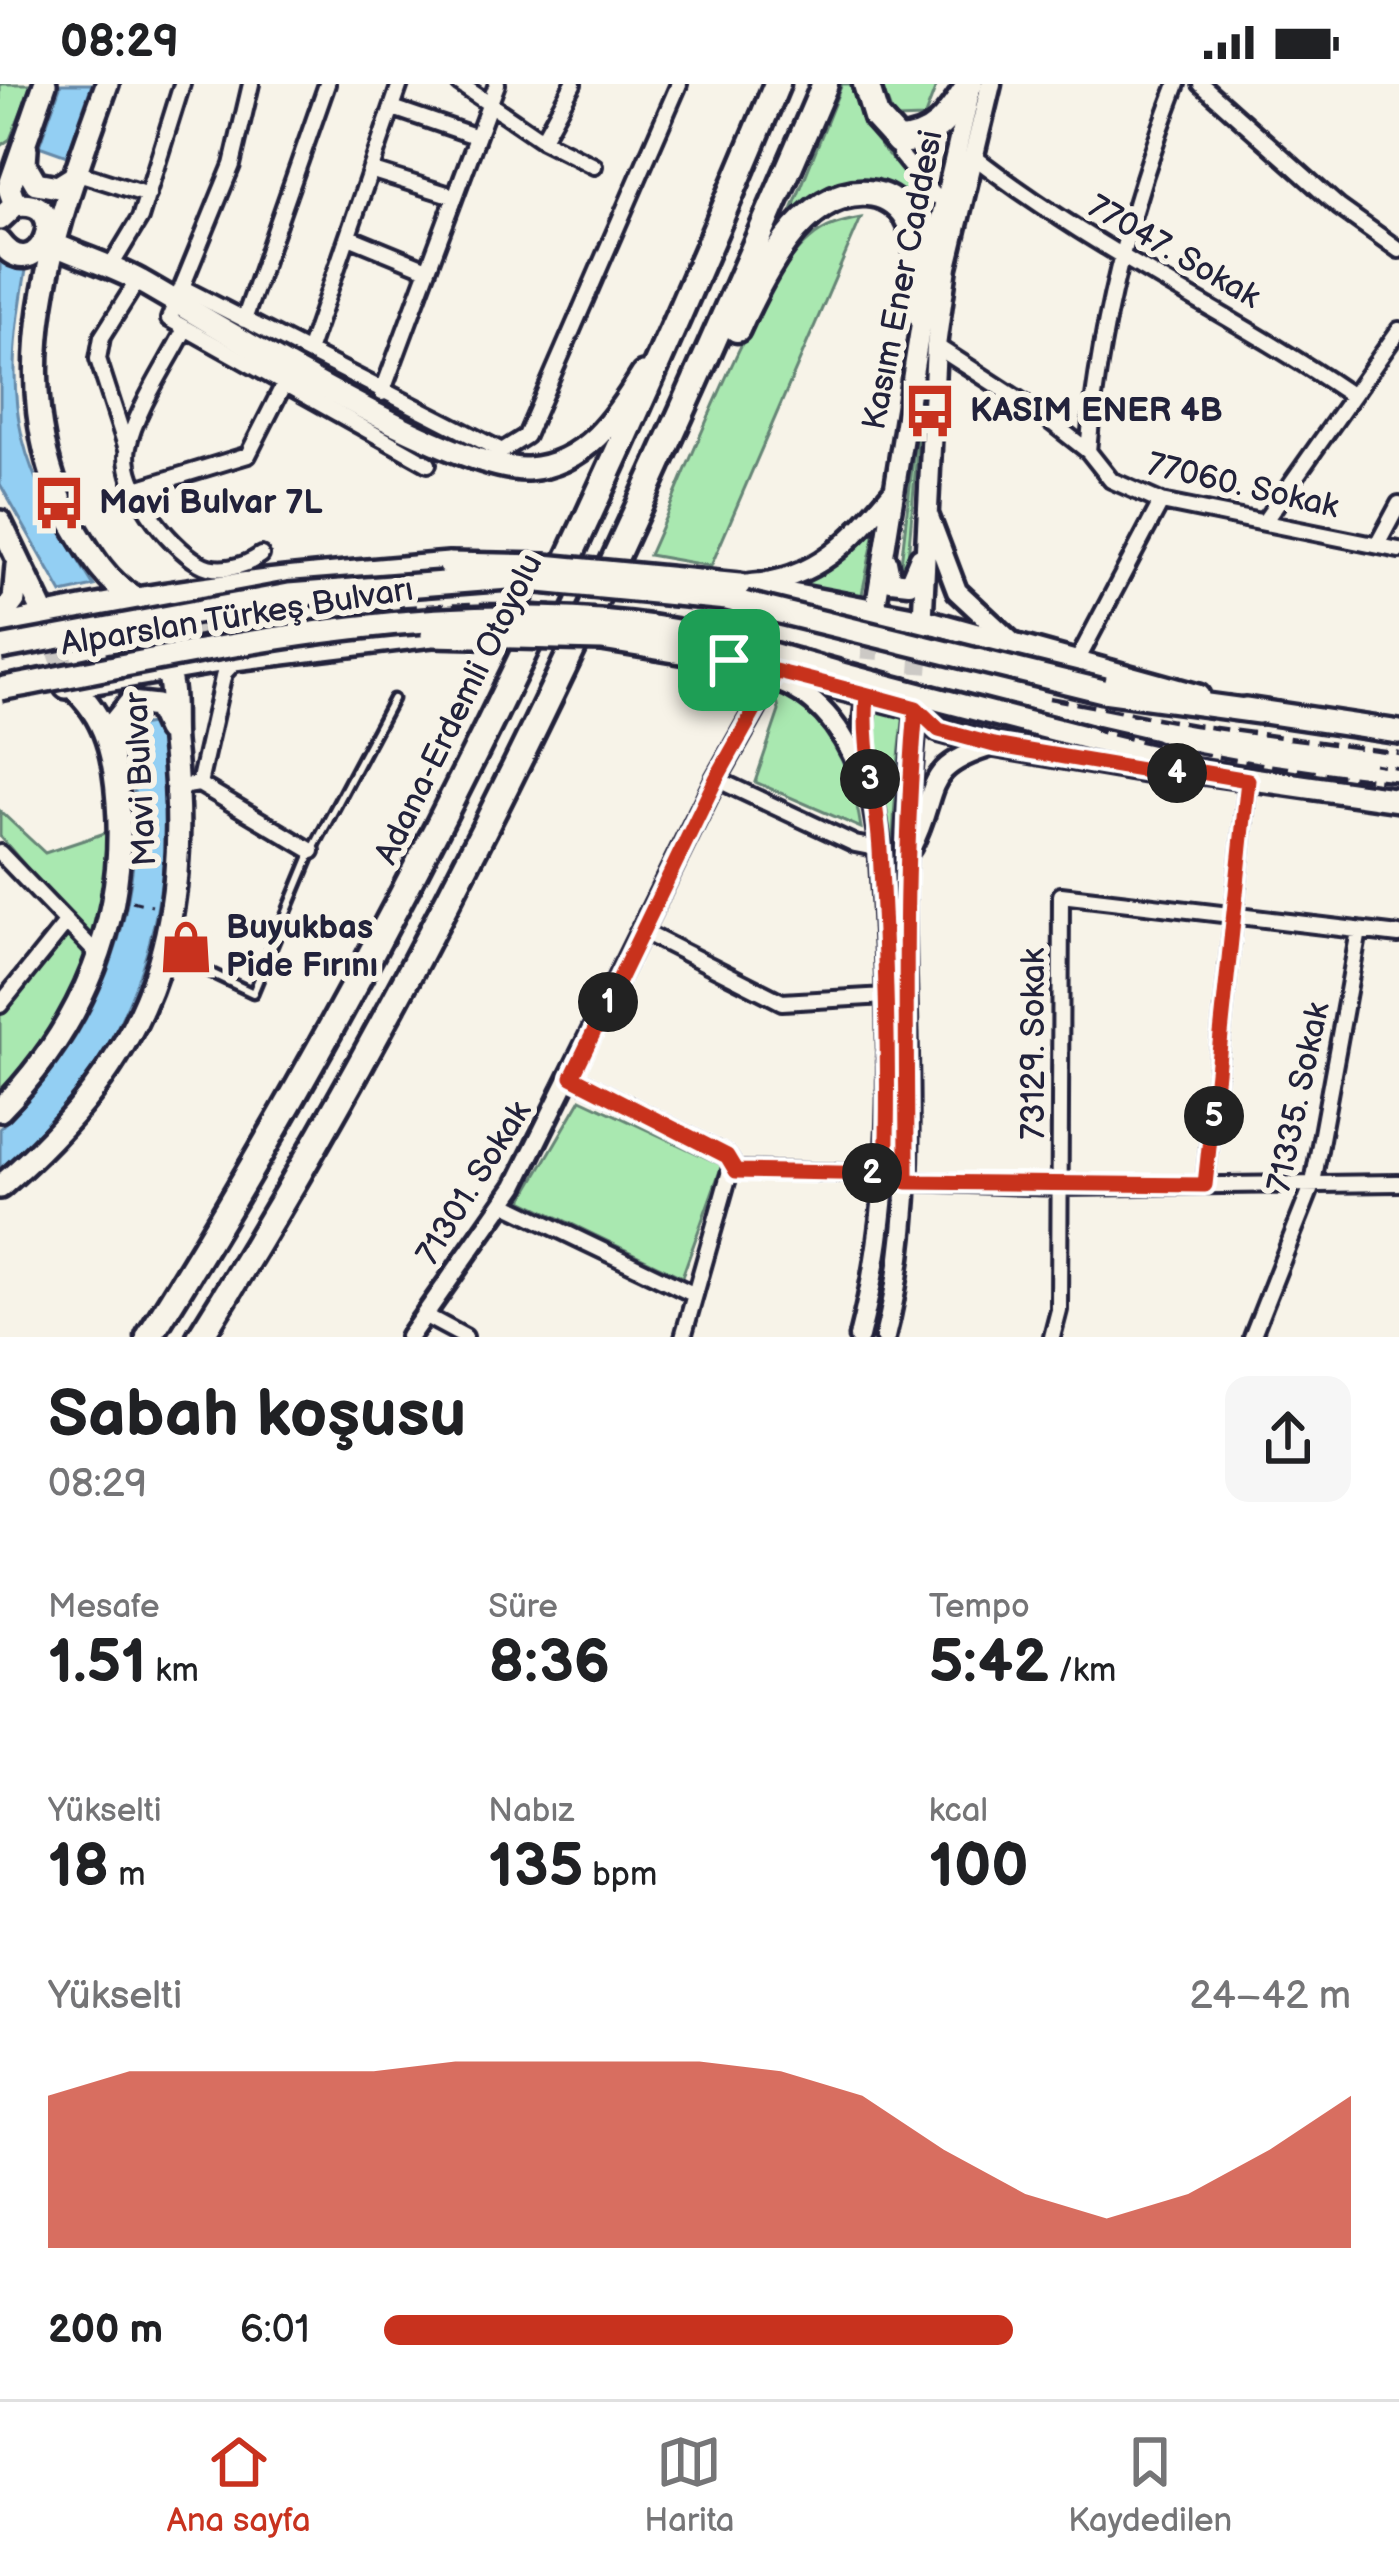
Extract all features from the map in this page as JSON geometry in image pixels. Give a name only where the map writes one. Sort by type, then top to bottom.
[{"type":"highway","name":"Adana-Erdemli Otoyolu","points":[[149,1337],[250,1170],[406,890],[503,701],[686,301],[777,84]]},
{"type":"highway","points":[[200,1337],[395,1002],[512,779],[627,537],[825,84]]},
{"type":"highway","points":[[866,84],[888,136],[920,140],[946,121],[971,84]]},
{"type":"highway","points":[[627,537],[681,456],[764,274],[804,221],[829,202],[855,192],[876,194],[907,217],[922,318]]},
{"type":"main road","points":[[45,84],[5,208],[40,209],[49,224],[21,369],[28,422],[59,503],[116,588],[132,596]]},
{"type":"main road","points":[[0,242],[11,254],[28,256],[47,241],[107,84]]},
{"type":"main road","name":"Kasım Ener Caddesi","points":[[874,613],[922,318],[971,84]]},
{"type":"main road","name":"Kasım Ener Caddesi","points":[[923,625],[936,346],[947,267],[992,84]]},
{"type":"main road","points":[[0,159],[26,137]]},
{"type":"main road","points":[[26,137],[25,164],[36,183],[58,187],[74,175]]},
{"type":"main road","points":[[47,241],[178,295],[431,439],[487,465],[526,469],[585,449],[618,416],[686,301]]},
{"type":"main road","points":[[739,585],[793,576],[826,562],[848,545],[895,488]]},
{"type":"main road","points":[[927,513],[957,591],[1018,648]]},
{"type":"main road","points":[[0,521],[45,616]]},
{"type":"main road","points":[[887,530],[891,581],[909,583],[924,547]]},
{"type":"main road","points":[[0,622],[19,581],[15,552]]},
{"type":"main road","name":"Alparslan Türkeş Bulvarı","points":[[0,622],[224,582],[449,565],[544,566],[739,585],[1018,648],[1259,712]]},
{"type":"main road","name":"Alparslan Türkeş Bulvarı","points":[[0,648],[326,590],[508,578],[747,603],[1103,691],[1399,732]]},
{"type":"main road","name":"Alparslan Türkeş Bulvarı","points":[[0,693],[219,647],[400,622],[478,616],[582,620],[700,636],[1149,752],[1189,770],[1399,800]]},
{"type":"main road","name":"Alparslan Türkeş Bulvarı","points":[[0,693],[432,634],[602,639],[867,690],[917,704],[939,730],[994,745],[1171,775],[1189,770]]},
{"type":"main road","name":"Mavi Bulvar","points":[[0,1187],[52,1143],[87,1103],[135,1026],[164,951],[190,786],[173,742],[167,670]]},
{"type":"main road","points":[[775,675],[814,700],[850,747],[880,849]]},
{"type":"main road","name":"Mavi Bulvar","points":[[0,1110],[46,1059],[100,957],[115,907],[122,847],[112,750],[84,697],[71,686]]},
{"type":"main road","points":[[860,1337],[872,1289],[886,1174],[886,996],[880,849],[863,732],[867,690]]},
{"type":"main road","points":[[112,750],[114,722],[121,710],[139,700],[158,706],[173,742]]},
{"type":"main road","points":[[885,1337],[895,1296],[907,1182],[905,856],[917,704]]},
{"type":"main road","points":[[905,856],[929,788],[946,766],[994,745]]},
{"type":"street","points":[[111,266],[148,195],[182,84]]},
{"type":"street","points":[[251,84],[232,165],[169,319],[428,464]]},
{"type":"street","points":[[244,320],[327,84]]},
{"type":"street","points":[[308,352],[400,84]]},
{"type":"street","points":[[461,84],[542,140],[594,166]]},
{"type":"street","points":[[382,393],[497,84]]},
{"type":"street","points":[[542,140],[573,84]]},
{"type":"street","points":[[178,295],[244,320],[502,451],[526,436],[680,84]]},
{"type":"street","points":[[1088,452],[1093,390],[1143,172],[1177,84]]},
{"type":"street","points":[[1201,84],[1340,207],[1394,246],[1399,226]]},
{"type":"street","points":[[393,108],[475,136]]},
{"type":"street","points":[[900,154],[934,196]]},
{"type":"street","name":"77047. Sokak","points":[[972,155],[1123,260],[1256,330],[1349,394]]},
{"type":"street","points":[[373,171],[453,196]]},
{"type":"street","points":[[74,175],[148,195]]},
{"type":"street","points":[[349,236],[427,269]]},
{"type":"street","points":[[138,280],[102,337],[98,359],[136,489],[180,547],[202,566],[233,568],[261,555]]},
{"type":"street","points":[[127,449],[185,328]]},
{"type":"street","points":[[1264,522],[1349,394],[1399,330]]},
{"type":"street","name":"77060. Sokak","points":[[936,346],[1088,452],[1111,480],[1161,502],[1399,550]]},
{"type":"street","points":[[136,489],[248,455],[285,382]]},
{"type":"street","points":[[1075,665],[1161,502]]},
{"type":"street","points":[[1377,545],[1399,504]]},
{"type":"street","points":[[238,658],[224,673],[190,786],[312,850]]},
{"type":"street","name":"71301. Sokak","points":[[410,1337],[503,1203],[572,1077],[716,779],[775,675]]},
{"type":"street","points":[[716,779],[855,844],[880,849]]},
{"type":"street","points":[[1205,1185],[1238,915],[1248,780]]},
{"type":"street","points":[[0,853],[100,957]]},
{"type":"street","name":"73129. Sokak","points":[[1052,1337],[1059,1310],[1061,895],[1238,915]]},
{"type":"street","points":[[1238,915],[1399,934]]},
{"type":"street","points":[[0,1005],[66,923]]},
{"type":"street","name":"71335. Sokak","points":[[1252,1337],[1313,1184],[1359,931]]},
{"type":"street","points":[[642,932],[782,1002],[886,996]]},
{"type":"street","points":[[572,1077],[732,1164],[736,1171],[886,1174]]},
{"type":"street","points":[[683,1337],[732,1164]]},
{"type":"street","points":[[907,1182],[1060,1187],[1399,1183]]},
{"type":"street","points":[[503,1203],[695,1295]]},
{"type":"street","points":[[424,1316],[465,1337]]},
{"type":"lane","points":[[164,951],[253,993],[312,850],[393,699]]},
{"type":"path","points":[[1374,764],[1399,767]]},
{"type":"path","points":[[124,899],[166,909]]},
{"type":"green space","points":[[0,84],[32,84],[10,139],[0,146]]},
{"type":"green space","points":[[842,84],[851,84],[863,124],[916,189],[928,237],[912,201],[878,179],[818,199],[788,220]]},
{"type":"green space","points":[[881,84],[937,84],[924,118],[894,119]]},
{"type":"green space","points":[[981,84],[947,235],[949,220]]},
{"type":"green space","points":[[861,218],[711,566],[649,555],[744,340],[789,262],[828,227]]},
{"type":"green space","points":[[947,235],[920,415],[907,571],[900,573],[930,309]]},
{"type":"green space","points":[[878,517],[861,599],[788,584],[839,558]]},
{"type":"green space","points":[[775,690],[812,714],[825,729],[845,765],[861,828],[755,782],[779,711]]},
{"type":"green space","points":[[873,709],[904,714],[892,871],[895,1191],[881,1308],[866,1337],[878,1291],[886,846]]},
{"type":"green space","points":[[0,811],[45,853],[108,832],[103,906],[85,964],[48,1033],[0,1092],[0,1014],[53,954],[69,918],[0,836]]},
{"type":"green space","points":[[581,1099],[722,1165],[682,1277],[522,1200]]},
{"type":"water","points":[[61,84],[92,84],[67,156],[39,146]]},
{"type":"water","points":[[0,259],[26,270],[15,363],[22,437],[48,506],[94,586],[62,593],[0,484]]},
{"type":"water","points":[[157,723],[165,786],[165,849],[157,910],[142,969],[118,1025],[87,1078],[48,1126],[0,1169],[0,1128],[72,1042],[98,995],[117,945],[135,839],[126,728]]},
{"type":"tunnel","points":[[223,658],[201,642],[196,623],[203,600],[224,582]]},
{"type":"tunnel","points":[[148,607],[167,670]]},
{"type":"tunnel","points":[[45,616],[71,686]]},
{"type":"tunnel","points":[[867,686],[873,623]]},
{"type":"tunnel","points":[[917,700],[922,633]]},
{"type":"railway","points":[[0,676],[312,617],[439,605],[591,609],[764,640],[1192,752],[1399,782]]},
{"type":"railway","points":[[1049,698],[1194,725],[1399,753]]},
{"type":"place","name":"KASIM ENER 4B","points":[[930,411]]},
{"type":"place","name":"Mavi Bulvar 7L","points":[[59,503]]},
{"type":"place","name":"Buyukbas Pide Fırını","points":[[186,947]]},
{"type":"route","points":[[729,660],[772,679],[716,779],[572,1077],[727,1156],[736,1171],[886,1174],[886,996],[880,849],[863,732],[867,695],[916,708],[939,730],[994,745],[1171,775],[1189,770],[1248,780],[1238,915],[1205,1185],[907,1182],[904,892],[907,783],[916,708],[777,671],[729,660]]}]
